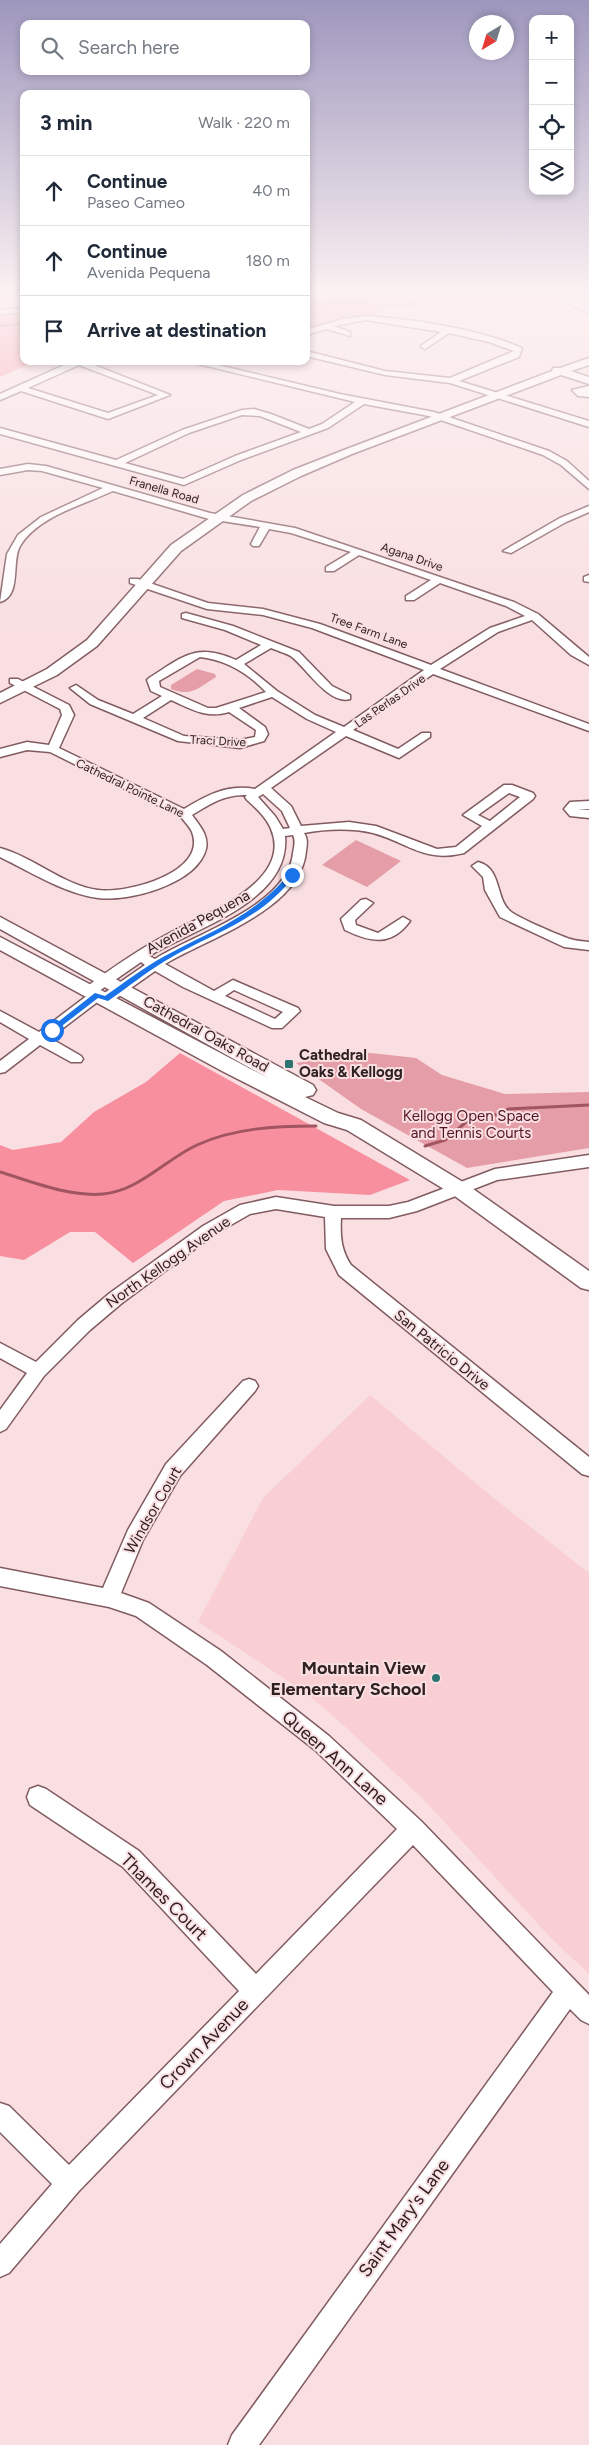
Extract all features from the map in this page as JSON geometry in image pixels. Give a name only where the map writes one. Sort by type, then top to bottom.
[{"type":"main road","points":[[0,688],[19,684],[52,672],[92,643],[116,618],[138,582],[172,544],[212,517],[297,473],[448,410]]},
{"type":"main road","points":[[0,699],[19,684]]},
{"type":"main road","name":"Cathedral Oaks Road","points":[[0,922],[104,991],[331,1118],[354,1125],[459,1189],[589,1282]]},
{"type":"main road","name":"Cathedral Oaks Road","points":[[0,943],[104,991]]},
{"type":"street","points":[[89,410],[108,416],[124,410]]},
{"type":"street","points":[[0,431],[184,482],[238,458],[333,422],[350,410]]},
{"type":"street","points":[[410,410],[435,415],[546,453],[564,463],[589,486]]},
{"type":"street","points":[[543,410],[589,424]]},
{"type":"street","points":[[117,464],[175,436],[240,413],[254,412],[269,416],[308,432]]},
{"type":"street","name":"Franella Road","points":[[0,472],[28,467],[43,468],[212,517]]},
{"type":"street","points":[[0,599],[5,594],[9,583],[10,560],[18,541],[41,521],[112,488]]},
{"type":"street","points":[[508,551],[563,520],[589,509]]},
{"type":"street","name":"Agana Drive","points":[[212,517],[292,530],[510,604],[534,616],[575,653],[589,662]]},
{"type":"street","points":[[256,544],[265,527]]},
{"type":"street","points":[[330,569],[358,552]]},
{"type":"street","points":[[410,598],[439,579]]},
{"type":"street","name":"Tree Farm Lane","points":[[138,582],[207,606],[290,618],[589,728]]},
{"type":"street","points":[[186,616],[229,628],[301,658],[322,683],[336,693],[346,697]]},
{"type":"street","name":"Las Perlas Drive","points":[[258,793],[464,647],[494,630],[534,616]]},
{"type":"street","points":[[237,664],[270,644]]},
{"type":"street","points":[[575,653],[586,648]]},
{"type":"street","name":"Traci Drive","points":[[273,693],[232,708],[217,712],[206,711],[155,689],[153,680],[192,656],[210,654],[237,664],[264,682],[273,693],[305,714],[400,754],[426,735]]},
{"type":"street","points":[[19,684],[65,707],[68,715],[53,749]]},
{"type":"street","name":"Traci Drive","points":[[76,688],[94,702],[182,739],[240,744],[252,743],[260,739],[261,729],[232,708]]},
{"type":"street","points":[[134,719],[170,696]]},
{"type":"street","name":"Cathedral Pointe Lane","points":[[0,753],[27,746],[53,749],[88,768],[185,814],[196,824],[202,840],[201,850],[195,859],[178,873],[132,892],[98,894],[82,890],[0,852]]},
{"type":"street","points":[[185,814],[219,793],[243,789],[258,793],[264,809],[279,833],[316,827],[349,826],[376,830],[436,853],[460,850],[491,826]]},
{"type":"street","name":"Avenida Pequena","points":[[104,991],[231,926],[276,895],[298,865],[301,850],[299,831],[289,811],[258,793]]},
{"type":"street","points":[[589,805],[574,805],[570,809],[574,813],[589,814]]},
{"type":"street","name":"Avenida Pequena","points":[[104,991],[138,956],[231,908],[246,897],[268,876],[277,861],[279,833]]},
{"type":"street","points":[[478,866],[489,876],[492,890],[505,914],[569,944],[589,946]]},
{"type":"street","points":[[366,903],[348,918],[350,927],[372,937],[384,936],[403,921]]},
{"type":"street","points":[[138,956],[157,964],[188,984],[215,997]]},
{"type":"street","points":[[0,1068],[104,991]]},
{"type":"street","points":[[0,1016],[76,1059]]},
{"type":"street","name":"North Kellogg Avenue","points":[[0,1424],[38,1371],[84,1325],[116,1298],[210,1230],[246,1209],[276,1203],[334,1212],[389,1212],[410,1208],[495,1175],[589,1161]]},
{"type":"street","name":"San Patricio Drive","points":[[334,1212],[331,1237],[334,1255],[345,1270],[589,1468]]},
{"type":"street","points":[[0,1350],[38,1371]]},
{"type":"street","name":"Windsor Court","points":[[109,1598],[135,1536],[173,1470],[249,1386]]},
{"type":"street","name":"Queen Ann Lane","points":[[0,1577],[109,1598],[142,1609],[219,1662],[322,1742],[413,1829],[589,2012]]},
{"type":"street","name":"Thames Court","points":[[38,1797],[131,1859],[256,1991]]},
{"type":"street","name":"Crown Avenue","points":[[0,2264],[69,2184],[413,1829]]},
{"type":"street","name":"Saint Mary's Lane","points":[[242,2445],[568,1991]]},
{"type":"street","points":[[0,2114],[69,2184]]},
{"type":"shaded area","points":[[180,1053],[410,1180],[370,1195],[278,1190],[224,1201],[133,1263],[95,1232],[70,1232],[24,1260],[0,1256],[0,1145],[13,1150],[61,1142],[94,1112],[146,1082]]},
{"type":"shaded area","name":"Mountain View Elementary School","points":[[370,1395],[490,1495],[589,1573],[589,1974],[551,1938],[423,1799],[342,1724],[305,1692],[198,1622],[263,1498]]},
{"type":"green space","points":[[197,669],[215,674],[216,677],[190,692],[171,689],[171,685]]},
{"type":"green space","points":[[356,840],[401,861],[367,887],[322,865]]},
{"type":"green space","name":"Kellogg Open Space and Tennis Courts","points":[[362,1052],[416,1058],[442,1075],[505,1094],[589,1092],[589,1148],[467,1168],[361,1109],[296,1063]]},
{"type":"waterway","points":[[425,1146],[445,1140],[471,1118],[486,1119],[508,1109],[589,1105]]},
{"type":"waterway","points":[[0,1172],[64,1191],[103,1194],[129,1187],[186,1151],[211,1139],[255,1129],[316,1126]]},
{"type":"place","name":"Cathedral Oaks & Kellogg","points":[[289,1064]]},
{"type":"place","name":"Mountain View Elementary School","points":[[436,1678]]},
{"type":"route","points":[[52,1030],[97,995],[106,999],[163,960],[205,940],[248,916],[276,895],[292,875]]}]
